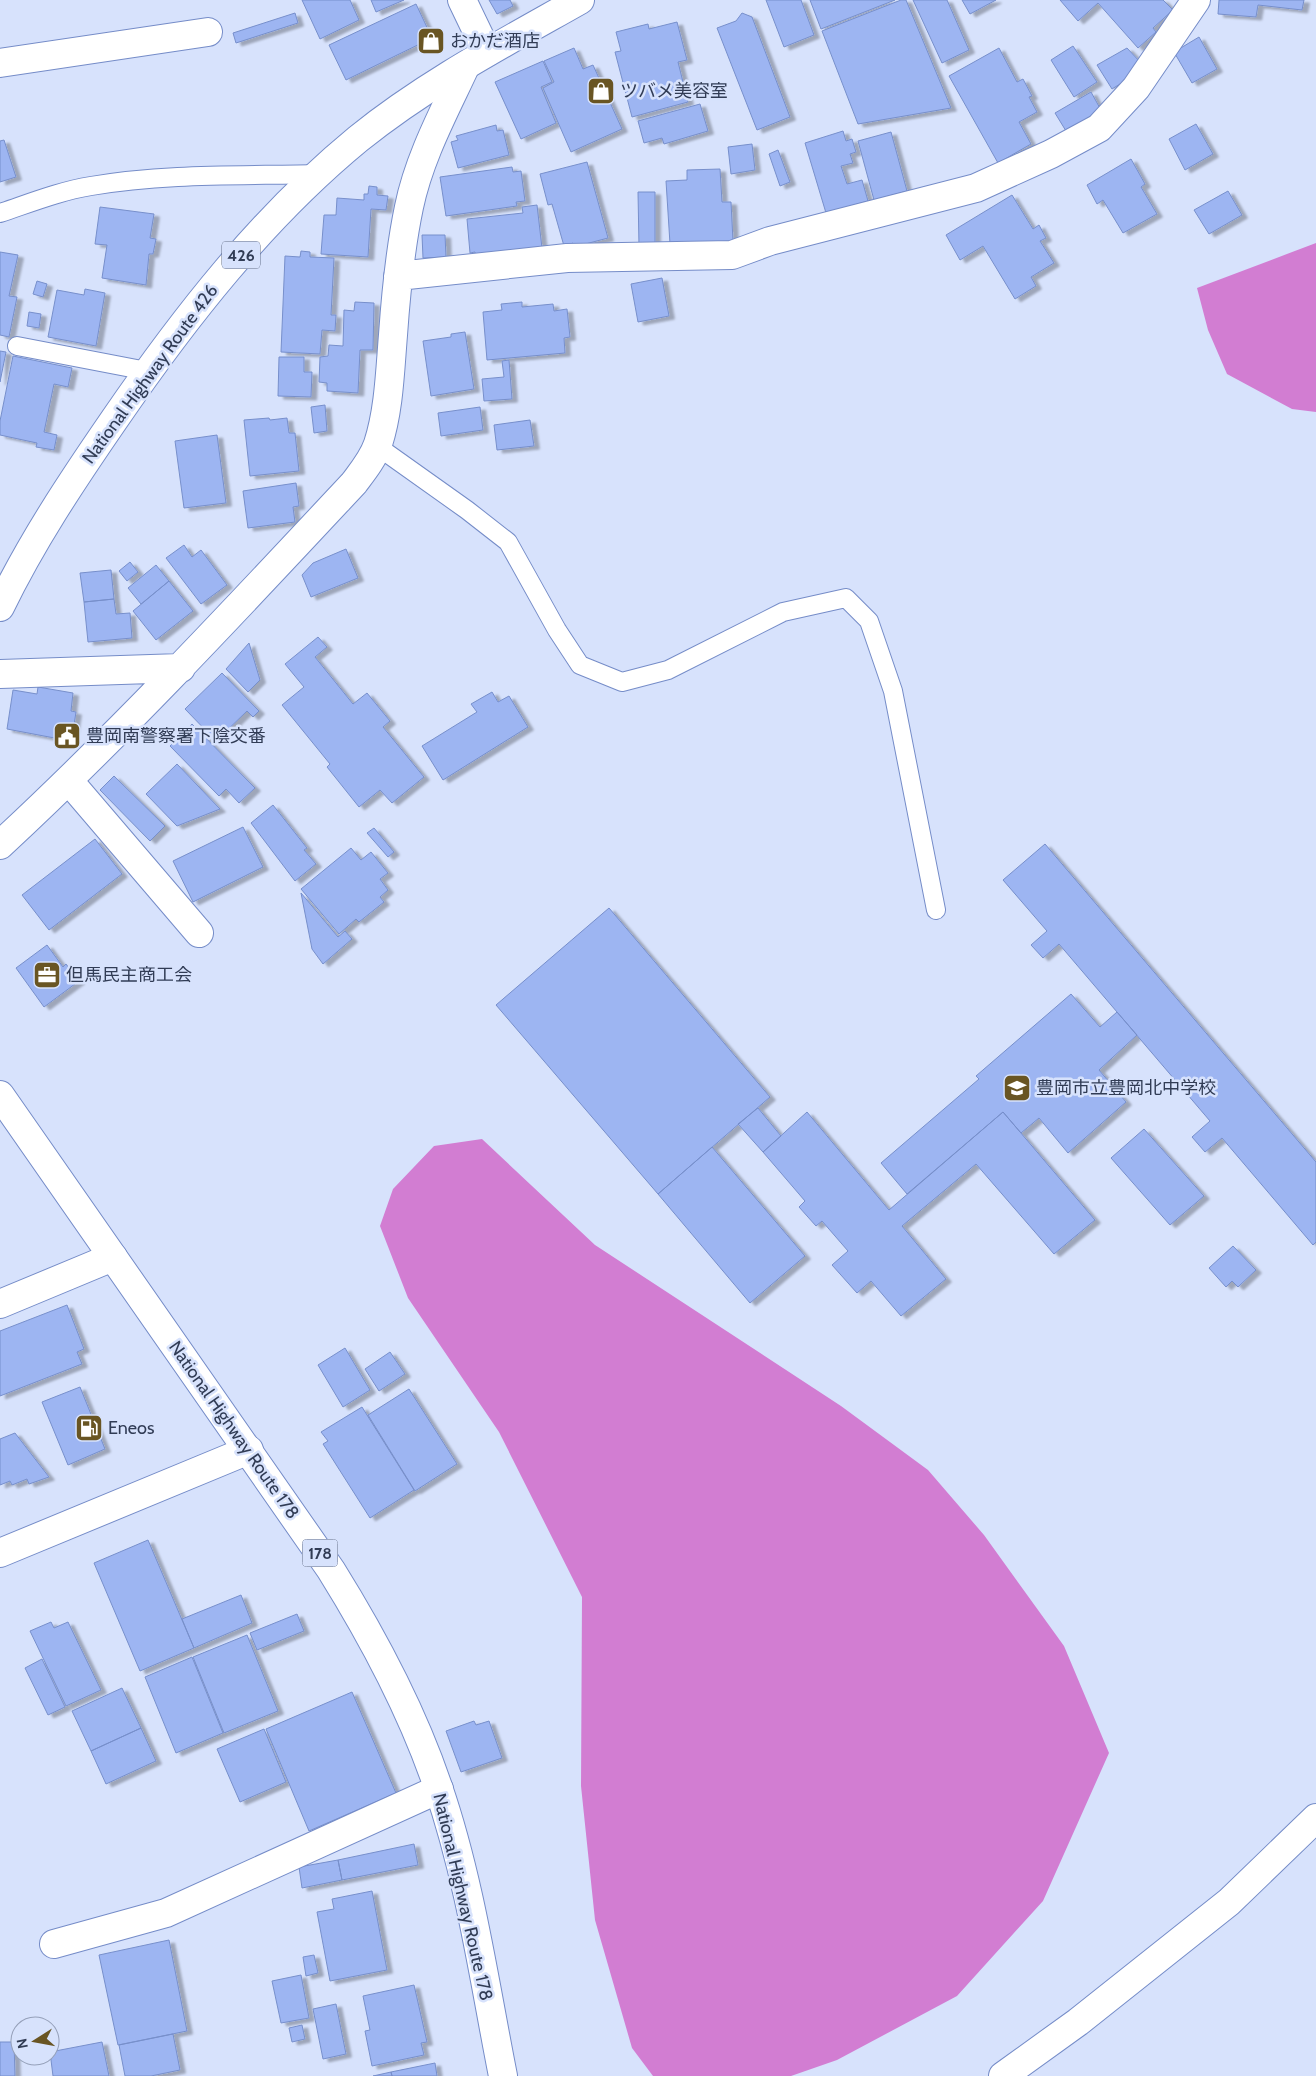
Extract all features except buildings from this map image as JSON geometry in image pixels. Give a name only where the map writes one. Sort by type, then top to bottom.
[{"type":"main road","points":[[0,845],[69,781],[181,668],[354,483],[365,469],[378,446],[390,378],[398,276],[409,206],[416,177],[476,59],[462,0]]},
{"type":"main road","name":"National Highway Route 426","points":[[0,607],[39,533],[147,371],[229,268],[320,174],[358,140],[400,108],[476,59],[580,0]]},
{"type":"main road","points":[[398,276],[568,258],[732,255],[770,241],[976,188],[1051,154],[1099,128],[1136,88],[1196,0]]},
{"type":"main road","points":[[0,64],[208,32]]},
{"type":"main road","points":[[0,674],[181,668]]},
{"type":"main road","points":[[69,781],[199,933]]},
{"type":"main road","name":"National Highway Route 178","points":[[0,1095],[331,1570],[365,1626],[398,1688],[424,1747],[439,1789],[463,1879],[503,2076]]},
{"type":"main road","points":[[0,1304],[113,1257]]},
{"type":"main road","points":[[0,1554],[249,1450]]},
{"type":"main road","points":[[54,1944],[166,1913],[439,1789]]},
{"type":"main road","points":[[1003,2076],[1078,2022],[1230,1902],[1316,1818]]},
{"type":"lane","points":[[0,213],[56,194],[122,181],[157,178],[320,174]]},
{"type":"lane","points":[[17,346],[147,371]]},
{"type":"lane","points":[[378,446],[508,542],[557,630],[580,665],[622,682],[668,670],[783,612],[846,598],[869,621],[893,691],[936,910]]},
{"type":"shaded area","points":[[1316,243],[1316,412],[1292,409],[1227,374],[1208,330],[1197,288]]},
{"type":"shaded area","points":[[482,1139],[595,1245],[841,1406],[928,1470],[984,1535],[1064,1646],[1109,1753],[1043,1901],[957,1996],[837,2060],[791,2076],[653,2076],[632,2048],[595,1920],[581,1786],[582,1597],[499,1432],[408,1298],[380,1226],[393,1189],[434,1146]]},
{"type":"place","name":"おかだ酒店","points":[[431,41]]},
{"type":"place","name":"ツバメ美容室","points":[[601,91]]},
{"type":"place","name":"豊岡南警察署下陰交番","points":[[67,736]]},
{"type":"place","name":"但馬民主商工会","points":[[47,975]]},
{"type":"place","name":"豊岡市立豊岡北中学校","points":[[1017,1088]]},
{"type":"place","name":"Eneos","points":[[89,1428]]}]
